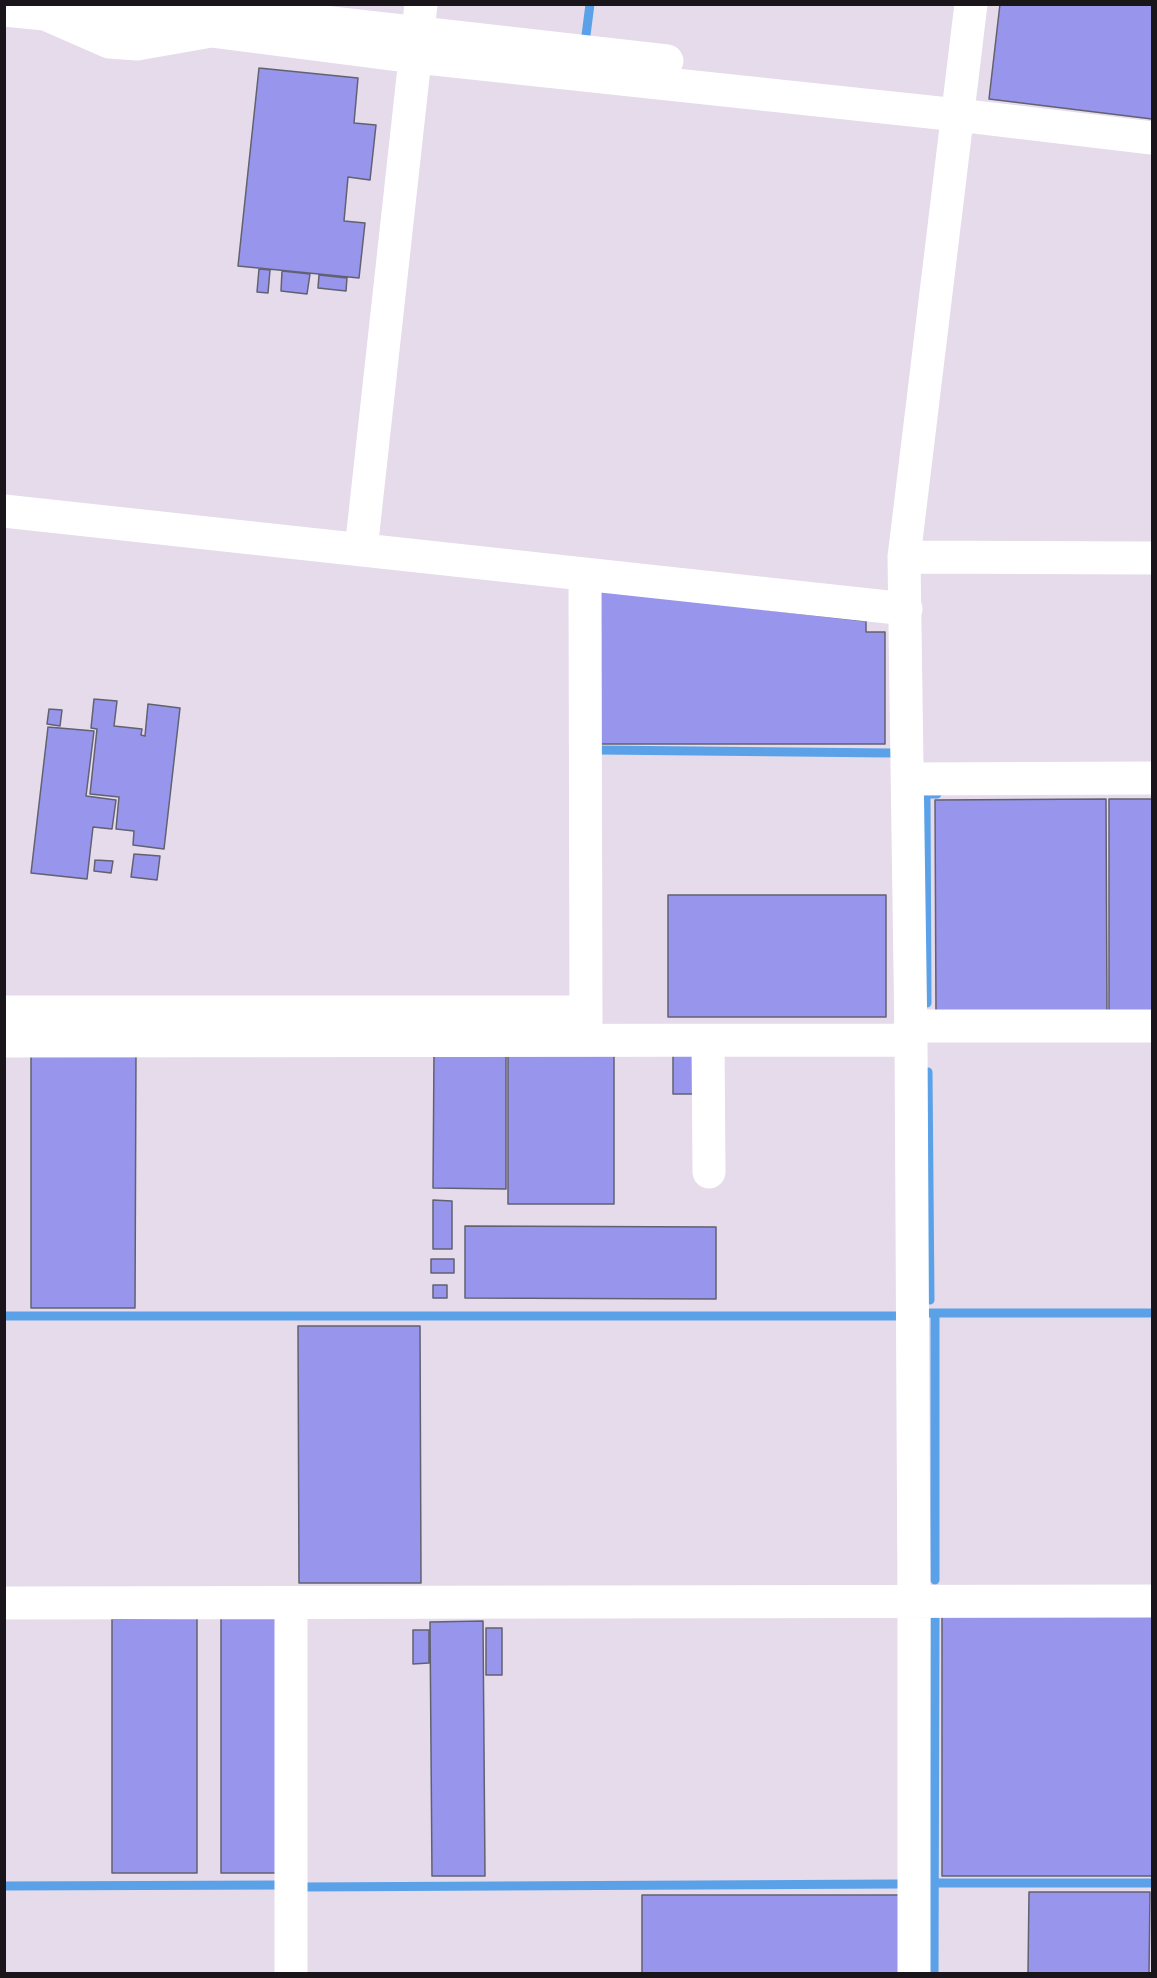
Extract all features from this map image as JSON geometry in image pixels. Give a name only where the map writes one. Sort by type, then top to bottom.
[{"type":"street","points":[[85,4],[125,21],[199,10],[418,31],[959,105],[1152,138]]},
{"type":"street","points":[[914,1974],[911,1033],[904,557],[971,4]]},
{"type":"street","points":[[4,10],[45,14],[109,42],[137,44],[211,31],[418,31]]},
{"type":"street","points":[[361,550],[418,31]]},
{"type":"street","points":[[4,511],[906,609]]},
{"type":"street","points":[[904,557],[1152,558]]},
{"type":"street","points":[[585,574],[586,1026]]},
{"type":"street","points":[[908,779],[1152,778]]},
{"type":"street","points":[[4,1012],[586,1026],[708,1041],[1152,1026]]},
{"type":"street","points":[[4,1041],[586,1026]]},
{"type":"street","points":[[708,1041],[709,1172]]},
{"type":"street","points":[[4,1603],[1152,1601]]},
{"type":"street","points":[[291,1603],[291,1974]]},
{"type":"building","points":[[1000,4],[1152,4],[1152,119],[989,99]]},
{"type":"building","points":[[259,68],[358,78],[354,123],[376,125],[370,180],[348,177],[344,221],[365,223],[359,278],[238,266]]},
{"type":"building","points":[[259,269],[270,270],[268,293],[257,292]]},
{"type":"building","points":[[282,271],[310,274],[307,294],[281,291]]},
{"type":"building","points":[[319,275],[347,278],[346,291],[318,288]]},
{"type":"building","points":[[599,590],[866,621],[866,632],[885,632],[885,744],[599,744]]},
{"type":"building","points":[[94,699],[117,701],[114,726],[142,729],[141,735],[145,736],[148,704],[180,708],[164,849],[133,845],[134,831],[116,829],[119,797],[90,794],[97,729],[91,728]]},
{"type":"building","points":[[49,709],[62,710],[60,726],[47,724]]},
{"type":"building","points":[[48,727],[94,731],[86,796],[116,800],[112,829],[93,827],[87,879],[31,873]]},
{"type":"building","points":[[1106,799],[1107,1015],[936,1015],[935,800]]},
{"type":"building","points":[[1109,799],[1152,799],[1152,1013],[1109,1013]]},
{"type":"building","points":[[134,854],[160,856],[157,880],[131,877]]},
{"type":"building","points":[[95,860],[113,861],[111,873],[94,871]]},
{"type":"building","points":[[668,895],[886,895],[886,1017],[668,1017]]},
{"type":"building","points":[[673,1048],[693,1048],[693,1094],[673,1094]]},
{"type":"building","points":[[31,1051],[136,1051],[135,1308],[31,1308]]},
{"type":"building","points":[[434,1052],[506,1052],[506,1189],[433,1188]]},
{"type":"building","points":[[508,1052],[614,1053],[614,1204],[508,1204]]},
{"type":"building","points":[[433,1200],[452,1201],[452,1249],[433,1249]]},
{"type":"building","points":[[465,1226],[716,1227],[716,1299],[465,1298]]},
{"type":"building","points":[[431,1259],[454,1259],[454,1273],[431,1273]]},
{"type":"building","points":[[433,1285],[447,1285],[447,1298],[433,1298]]},
{"type":"building","points":[[298,1326],[420,1326],[421,1583],[299,1583]]},
{"type":"building","points":[[1152,1615],[1152,1876],[942,1876],[942,1616]]},
{"type":"building","points":[[197,1618],[197,1873],[112,1873],[112,1619]]},
{"type":"building","points":[[221,1618],[279,1618],[279,1873],[221,1873]]},
{"type":"building","points":[[483,1621],[485,1876],[432,1876],[430,1622]]},
{"type":"building","points":[[486,1628],[502,1628],[502,1675],[486,1675]]},
{"type":"building","points":[[413,1630],[429,1630],[429,1663],[413,1664]]},
{"type":"building","points":[[1029,1892],[1150,1892],[1149,1974],[1028,1974]]},
{"type":"building","points":[[642,1895],[899,1895],[899,1974],[642,1974]]},
{"type":"waterway","points":[[585,43],[590,4]]},
{"type":"waterway","points":[[599,750],[891,753]]},
{"type":"waterway","points":[[927,1003],[926,794],[937,794]]},
{"type":"waterway","points":[[928,1072],[930,1300]]},
{"type":"waterway","points":[[930,1313],[1152,1313]]},
{"type":"waterway","points":[[935,1313],[935,1580]]},
{"type":"waterway","points":[[4,1316],[899,1316]]},
{"type":"waterway","points":[[934,1974],[935,1614]]},
{"type":"waterway","points":[[934,1883],[1152,1883]]},
{"type":"waterway","points":[[302,1887],[897,1884]]},
{"type":"waterway","points":[[4,1886],[281,1885]]}]
